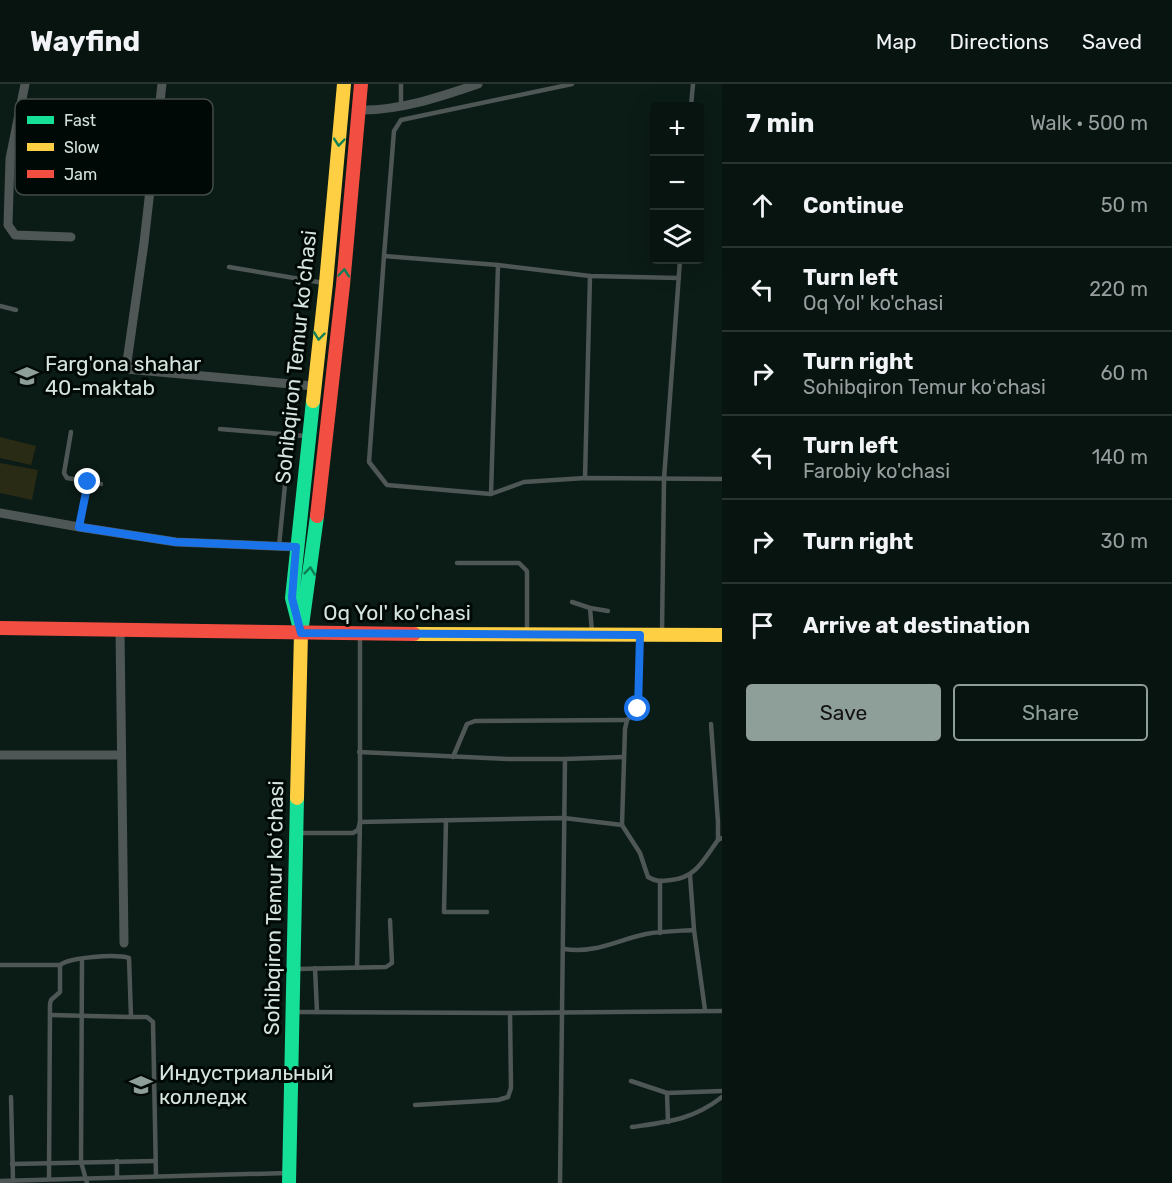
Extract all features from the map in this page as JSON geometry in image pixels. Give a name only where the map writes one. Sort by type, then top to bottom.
[{"type":"main road","name":"Sohibqiron Temur koʻchasi","points":[[301,633],[292,598],[308,436],[308,385],[326,283],[344,84]]},
{"type":"main road","name":"Sohibqiron Temur koʻchasi","points":[[289,1178],[301,633],[307,599],[343,285],[360,84]]},
{"type":"main road","name":"Oq Yol' ko'chasi","points":[[0,628],[301,633],[722,635]]},
{"type":"street","points":[[22,99],[25,84]]},
{"type":"street","points":[[160,99],[162,84]]},
{"type":"street","points":[[359,110],[401,106],[478,84]]},
{"type":"street","points":[[15,134],[10,159],[8,225],[15,235],[71,237]]},
{"type":"street","points":[[126,369],[149,195]]},
{"type":"street","points":[[86,362],[126,369],[308,385]]},
{"type":"street","points":[[0,513],[176,542],[296,547]]},
{"type":"street","points":[[120,630],[124,943]]},
{"type":"street","points":[[0,754],[122,755]]},
{"type":"lane","points":[[401,84],[401,106]]},
{"type":"lane","points":[[572,84],[401,120],[393,131],[369,462],[387,485],[491,494],[524,482],[585,478],[722,479]]},
{"type":"lane","points":[[691,102],[693,84]]},
{"type":"lane","points":[[384,256],[498,265],[590,276],[679,278]]},
{"type":"lane","points":[[662,635],[664,479],[680,264]]},
{"type":"lane","points":[[491,494],[498,265]]},
{"type":"lane","points":[[229,267],[326,283]]},
{"type":"lane","points":[[585,478],[590,276]]},
{"type":"lane","points":[[0,306],[16,310]]},
{"type":"lane","points":[[279,546],[296,400],[308,385]]},
{"type":"lane","points":[[220,429],[308,436]]},
{"type":"lane","points":[[71,432],[64,473],[67,478],[101,484]]},
{"type":"lane","points":[[79,527],[88,482]]},
{"type":"lane","points":[[457,563],[519,563],[526,571],[527,634]]},
{"type":"lane","points":[[572,602],[608,611]]},
{"type":"lane","points":[[590,608],[592,634]]},
{"type":"lane","points":[[357,968],[360,633]]},
{"type":"lane","points":[[640,635],[638,709],[627,720],[622,825],[640,853],[648,877],[656,882],[684,879],[690,875],[720,839],[711,724]]},
{"type":"lane","points":[[453,757],[467,724],[475,721],[627,720]]},
{"type":"lane","points":[[359,752],[453,757],[565,759],[624,757]]},
{"type":"lane","points":[[560,1183],[565,759]]},
{"type":"lane","points":[[360,822],[564,818],[622,825]]},
{"type":"lane","points":[[446,820],[444,912],[487,912]]},
{"type":"lane","points":[[296,833],[345,834],[358,830],[360,822]]},
{"type":"lane","points":[[690,875],[694,930],[705,1010]]},
{"type":"lane","points":[[660,882],[660,933]]},
{"type":"lane","points":[[293,969],[386,967],[392,963],[390,920]]},
{"type":"lane","points":[[564,949],[579,952],[646,934],[694,930]]},
{"type":"lane","points":[[0,965],[60,965],[65,961],[127,957],[129,958],[131,1017]]},
{"type":"lane","points":[[82,959],[81,1162],[87,1180]]},
{"type":"lane","points":[[49,1179],[50,1015],[51,1000],[60,992],[60,965]]},
{"type":"lane","points":[[315,968],[317,1012]]},
{"type":"lane","points":[[292,1012],[722,1011]]},
{"type":"lane","points":[[415,1105],[498,1100],[508,1097],[511,1088],[510,1013]]},
{"type":"lane","points":[[50,1015],[147,1017],[153,1022],[156,1176]]},
{"type":"lane","points":[[631,1081],[667,1093],[722,1091]]},
{"type":"lane","points":[[667,1093],[668,1122]]},
{"type":"lane","points":[[11,1097],[13,1180]]},
{"type":"lane","points":[[632,1127],[668,1122],[707,1109],[722,1097]]},
{"type":"lane","points":[[117,1161],[117,1177]]},
{"type":"lane","points":[[12,1164],[155,1161]]},
{"type":"lane","points":[[0,1181],[87,1180],[164,1175],[289,1178]]},
{"type":"lane","points":[[164,1175],[165,1183]]},
{"type":"green space","points":[[0,437],[36,446],[31,465],[0,458]]},
{"type":"green space","points":[[0,463],[38,470],[32,500],[0,493]]},
{"type":"traffic: fast","points":[[313,401],[292,598],[301,633],[317,516]]},
{"type":"traffic: fast","points":[[289,1183],[297,798]]},
{"type":"traffic: slow","points":[[313,401],[344,84]]},
{"type":"traffic: slow","points":[[297,798],[301,633]]},
{"type":"traffic: slow","points":[[414,634],[722,635]]},
{"type":"traffic: jam","points":[[317,516],[343,285],[361,84]]},
{"type":"traffic: jam","points":[[0,628],[414,634]]},
{"type":"place","name":"Farg'ona shahar 40-maktab","points":[[27,376]]},
{"type":"place","name":"Индустриальный колледж","points":[[141,1085]]},
{"type":"route","points":[[88,482],[79,527],[176,542],[296,547],[292,598],[301,633],[640,635],[638,709]]}]
